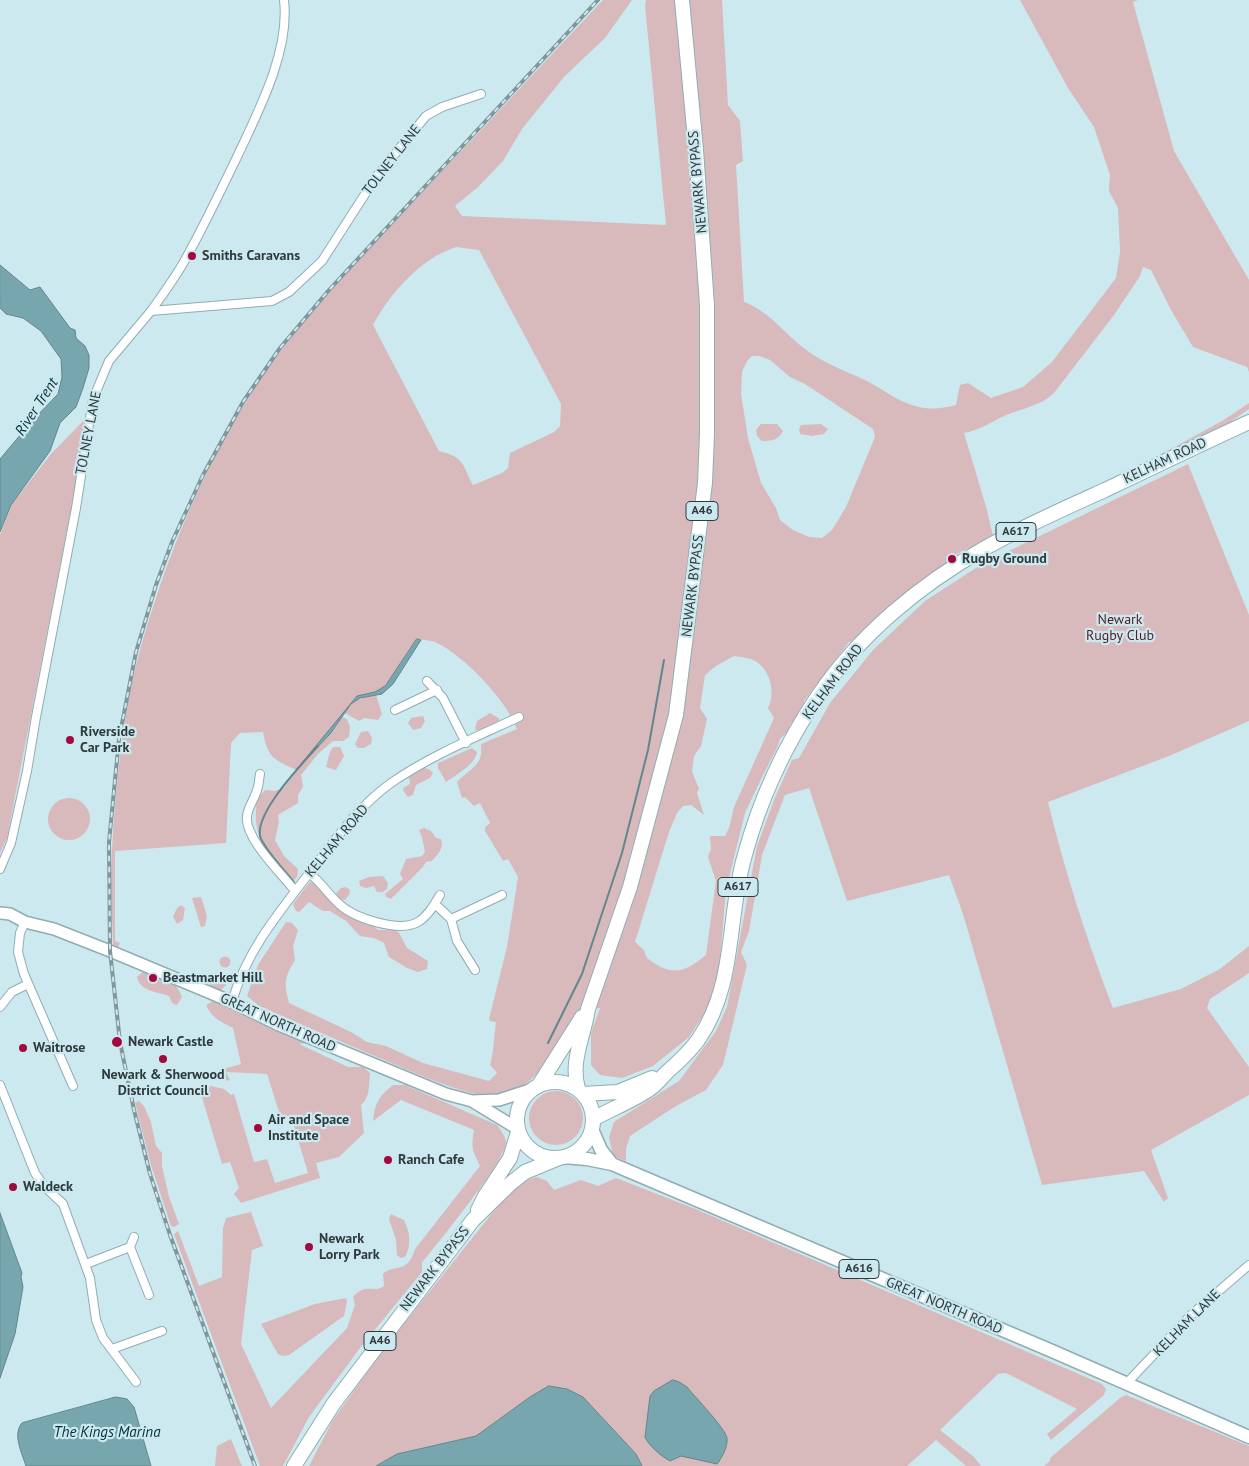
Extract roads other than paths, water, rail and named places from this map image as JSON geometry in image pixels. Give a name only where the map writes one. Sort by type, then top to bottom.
[{"type":"highway","name":"NEWARK BYPASS","points":[[580,1092],[574,1070],[577,1052],[586,1023],[588,1009],[630,887],[676,715],[705,483],[707,434],[706,305],[697,159],[682,0]]},
{"type":"highway","name":"KELHAM ROAD","points":[[592,1124],[653,1087],[696,1043],[714,1012],[725,977],[737,891],[744,858],[765,797],[796,731],[819,695],[847,658],[868,636],[905,603],[950,569],[987,547],[1249,422]]},
{"type":"highway","name":"NEWARK BYPASS","points":[[534,1088],[588,1009]]},
{"type":"highway","name":"KELHAM ROAD","points":[[580,1092],[618,1092],[664,1075]]},
{"type":"highway","points":[[548,1082],[569,1084],[580,1092],[590,1106],[592,1124],[589,1137],[575,1152],[561,1157],[547,1157],[536,1153],[526,1145],[518,1131],[516,1118],[519,1107],[534,1088],[548,1082]]},
{"type":"highway","name":"NEWARK BYPASS","points":[[473,1220],[485,1196],[510,1158],[518,1131]]},
{"type":"highway","name":"NEWARK BYPASS","points":[[294,1466],[306,1444],[346,1387],[473,1220],[525,1172],[561,1157]]},
{"type":"main road","name":"GREAT NORTH ROAD","points":[[0,913],[10,914],[25,922],[63,933],[232,1002],[279,1025],[422,1085],[472,1101],[518,1131]]},
{"type":"main road","name":"GREAT NORTH ROAD","points":[[472,1101],[499,1100],[534,1088]]},
{"type":"main road","points":[[592,1124],[600,1150],[612,1164]]},
{"type":"main road","name":"GREAT NORTH ROAD","points":[[561,1157],[612,1164],[1249,1437]]},
{"type":"street","points":[[151,311],[184,261],[257,115],[278,57],[282,36],[284,0]]},
{"type":"street","name":"TOLNEY LANE","points":[[0,869],[11,843],[27,771],[76,508],[93,399],[108,361],[151,311],[272,301],[289,292],[322,261],[376,177],[426,116],[442,107],[481,94]]},
{"type":"street","points":[[427,681],[443,698],[466,742]]},
{"type":"street","points":[[395,710],[437,690]]},
{"type":"street","name":"KELHAM ROAD","points":[[232,1002],[238,980],[254,949],[295,891],[350,821],[389,784],[408,771],[519,717]]},
{"type":"street","points":[[260,774],[258,789],[247,816],[249,829],[267,857],[295,891]]},
{"type":"street","points":[[309,873],[340,904],[349,910],[368,919],[392,926],[402,927],[417,923],[427,914],[440,895]]},
{"type":"street","points":[[451,920],[499,896],[500,906]]},
{"type":"street","points":[[435,904],[451,920],[457,942],[475,970]]},
{"type":"street","points":[[25,922],[20,933],[18,952],[28,984],[73,1086]]},
{"type":"street","points":[[0,1007],[12,992],[28,984]]},
{"type":"street","points":[[0,1085],[35,1173],[44,1186],[63,1204],[86,1264],[96,1320],[103,1338],[136,1382]]},
{"type":"street","points":[[134,1237],[130,1247],[149,1295]]},
{"type":"street","points":[[86,1264],[130,1247]]},
{"type":"street","name":"KELHAM LANE","points":[[1126,1384],[1191,1315],[1249,1265]]},
{"type":"street","points":[[112,1349],[162,1330]]},
{"type":"water","points":[[0,265],[30,290],[40,287],[70,328],[75,330],[76,338],[85,346],[89,355],[89,368],[76,407],[60,423],[50,451],[11,505],[0,532],[0,459],[58,394],[62,377],[61,359],[41,331],[23,318],[6,314],[0,308]]},
{"type":"water","points":[[417,639],[421,640],[393,684],[382,694],[360,698],[351,704],[330,734],[296,770],[357,696],[375,692],[385,686]]},
{"type":"water","points":[[0,1213],[22,1273],[23,1287],[15,1334],[0,1378]]},
{"type":"water","points":[[673,1380],[687,1387],[725,1433],[727,1445],[717,1464],[681,1456],[670,1461],[649,1444],[645,1437],[650,1396],[654,1391]]},
{"type":"water","points":[[549,1386],[567,1389],[583,1397],[636,1454],[642,1466],[376,1466],[397,1454],[476,1436],[530,1397]]},
{"type":"water","name":"The Kings Marina","points":[[116,1397],[127,1399],[134,1407],[151,1466],[26,1466],[18,1438],[19,1427],[22,1423]]},
{"type":"waterway","points":[[548,1043],[582,974],[622,853],[648,750],[664,660]]},
{"type":"waterway","points":[[294,882],[264,844],[261,839],[260,829],[264,817],[280,790],[318,746]]},
{"type":"railway","points":[[255,1466],[170,1235],[150,1174],[120,1042],[110,951],[109,842],[119,739],[136,652],[156,585],[172,542],[203,475],[243,402],[280,348],[329,290],[598,0]]},
{"type":"place","name":"Smiths Caravans","points":[[192,256]]},
{"type":"place","name":"Rugby Ground","points":[[952,559]]},
{"type":"place","name":"Riverside Car Park","points":[[70,740]]},
{"type":"place","name":"Beastmarket Hill","points":[[153,978]]},
{"type":"place","name":"Newark Castle","points":[[117,1042]]},
{"type":"place","name":"Waitrose","points":[[23,1048]]},
{"type":"place","name":"Newark & Sherwood District Council","points":[[163,1059]]},
{"type":"place","name":"Air and Space Institute","points":[[258,1128]]},
{"type":"place","name":"Ranch Cafe","points":[[388,1160]]},
{"type":"place","name":"Waldeck","points":[[13,1187]]},
{"type":"place","name":"Newark Lorry Park","points":[[309,1247]]},
{"type":"water label","name":"River Trent","points":[[37,407]]},
{"type":"park label","name":"Newark Rugby Club","points":[[1120,628]]}]
